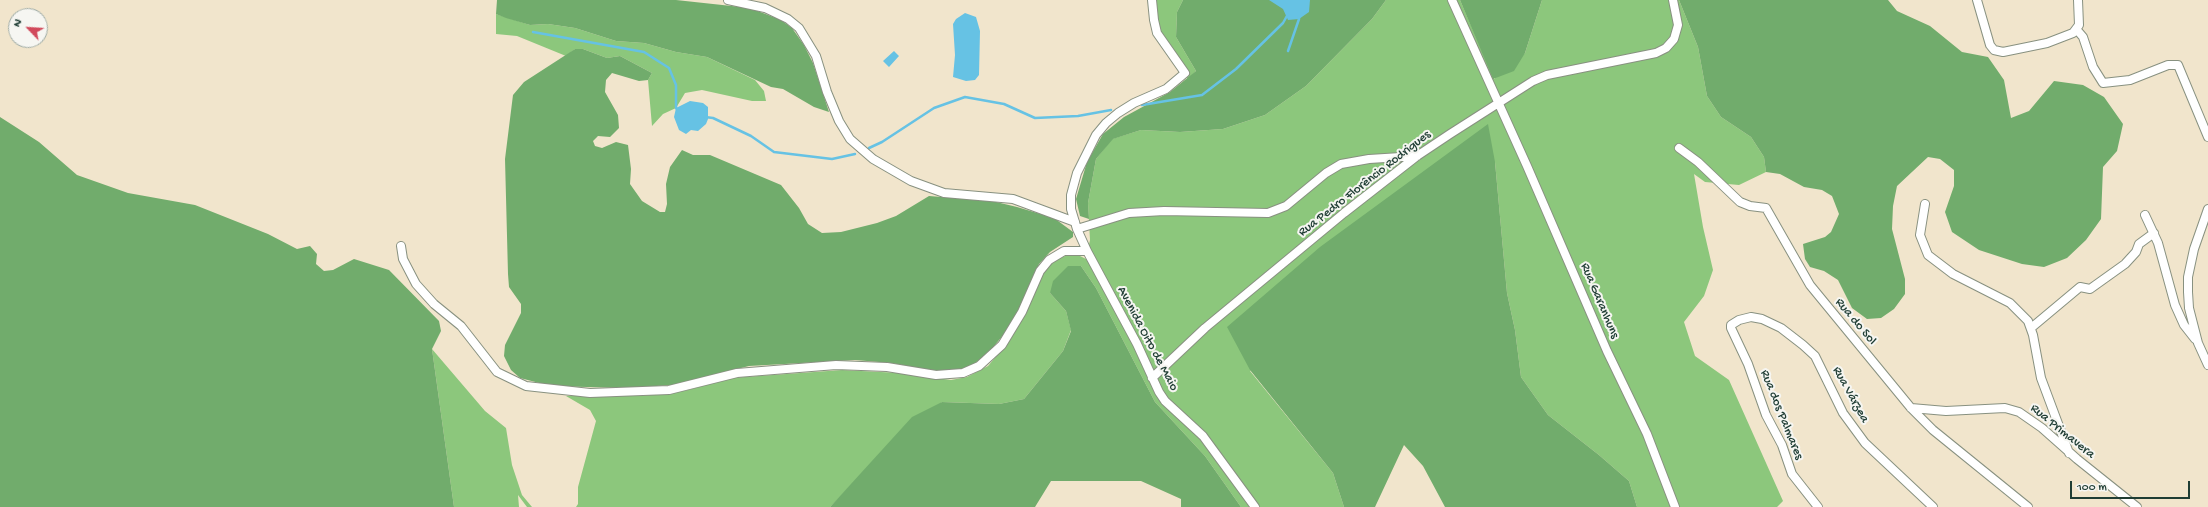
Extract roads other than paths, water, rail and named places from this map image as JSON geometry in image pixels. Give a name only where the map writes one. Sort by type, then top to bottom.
[{"type":"street","points":[[728,0],[765,8],[788,19],[799,28],[816,56],[832,107],[845,132],[863,152],[882,165],[911,181],[944,193],[1013,199],[1076,225],[1129,213],[1164,211],[1268,213],[1286,206],[1326,173],[1341,164],[1369,159],[1417,156]]},
{"type":"street","name":"Avenida Oito de Maio","points":[[1152,0],[1157,33],[1185,73],[1166,89],[1134,103],[1118,113],[1096,135],[1073,184],[1071,202],[1076,225],[1087,251],[1137,344],[1162,397],[1203,436],[1255,507]]},
{"type":"street","name":"Rua Garanhuns","points":[[1452,0],[1498,105],[1527,166],[1606,351],[1647,434],[1675,507]]},
{"type":"street","name":"Rua Pedro Florêncio Rodrigues","points":[[1152,378],[1205,328],[1417,156],[1533,81],[1547,75],[1659,52],[1672,42],[1678,25],[1672,0]]},
{"type":"street","points":[[1977,0],[1990,45],[1997,51],[2012,51],[2047,43],[2070,35],[2077,30],[2080,20],[2078,0]]},
{"type":"street","points":[[2077,30],[2083,37],[2091,62],[2098,78],[2103,83],[2130,80],[2173,64],[2178,65],[2208,137]]},
{"type":"street","name":"Rua do Sol","points":[[1679,148],[1698,162],[1740,202],[1750,206],[1766,208],[1810,285],[1912,408],[1933,430],[2028,507]]},
{"type":"street","points":[[1925,204],[1920,235],[1928,255],[1953,274],[2010,303],[2024,316],[2031,328],[2041,378],[2069,453]]},
{"type":"street","points":[[2208,209],[2194,249],[2188,277],[2189,308],[2198,342],[2208,365]]},
{"type":"street","points":[[2145,215],[2154,233],[2175,305],[2184,324],[2198,342]]},
{"type":"street","points":[[2031,328],[2080,287],[2090,289],[2124,264],[2136,252],[2139,244],[2154,233]]},
{"type":"street","points":[[401,246],[405,264],[416,284],[434,304],[461,326],[497,372],[526,386],[590,393],[669,390],[737,373],[830,366],[887,367],[936,375],[963,374],[979,366],[1002,345],[1022,312],[1040,271],[1049,260],[1064,251],[1087,251]]},
{"type":"street","name":"Rua Várzea","points":[[1730,327],[1739,320],[1751,317],[1762,319],[1781,328],[1804,345],[1815,356],[1843,414],[1864,443],[1933,507]]},
{"type":"street","name":"Rua dos Palmares","points":[[1730,327],[1748,364],[1764,409],[1782,445],[1792,474],[1818,507]]},
{"type":"street","name":"Rua Primavera","points":[[1912,408],[1946,411],[1997,408],[2014,410],[2031,419],[2069,453],[2137,507]]},
{"type":"water","points":[[1269,0],[1310,0],[1309,12],[1299,19],[1288,20],[1283,9]]},
{"type":"water","points":[[965,13],[976,17],[980,31],[979,75],[975,80],[966,81],[953,77],[955,55],[953,24],[956,19]]},
{"type":"water","points":[[894,51],[899,56],[889,67],[883,61]]},
{"type":"water","points":[[690,101],[703,103],[708,107],[708,119],[706,124],[698,131],[691,130],[686,134],[679,130],[674,117],[676,108]]},
{"type":"waterway","points":[[1142,105],[1202,95],[1236,69],[1283,23],[1288,14]]},
{"type":"waterway","points":[[1288,51],[1299,15]]},
{"type":"waterway","points":[[533,32],[644,52],[669,68],[676,85],[676,108],[678,110]]},
{"type":"waterway","points":[[869,148],[882,142],[934,108],[965,97],[1004,104],[1035,118],[1078,116],[1111,110]]},
{"type":"waterway","points":[[705,117],[713,118],[751,136],[774,152],[832,159],[855,154]]}]
